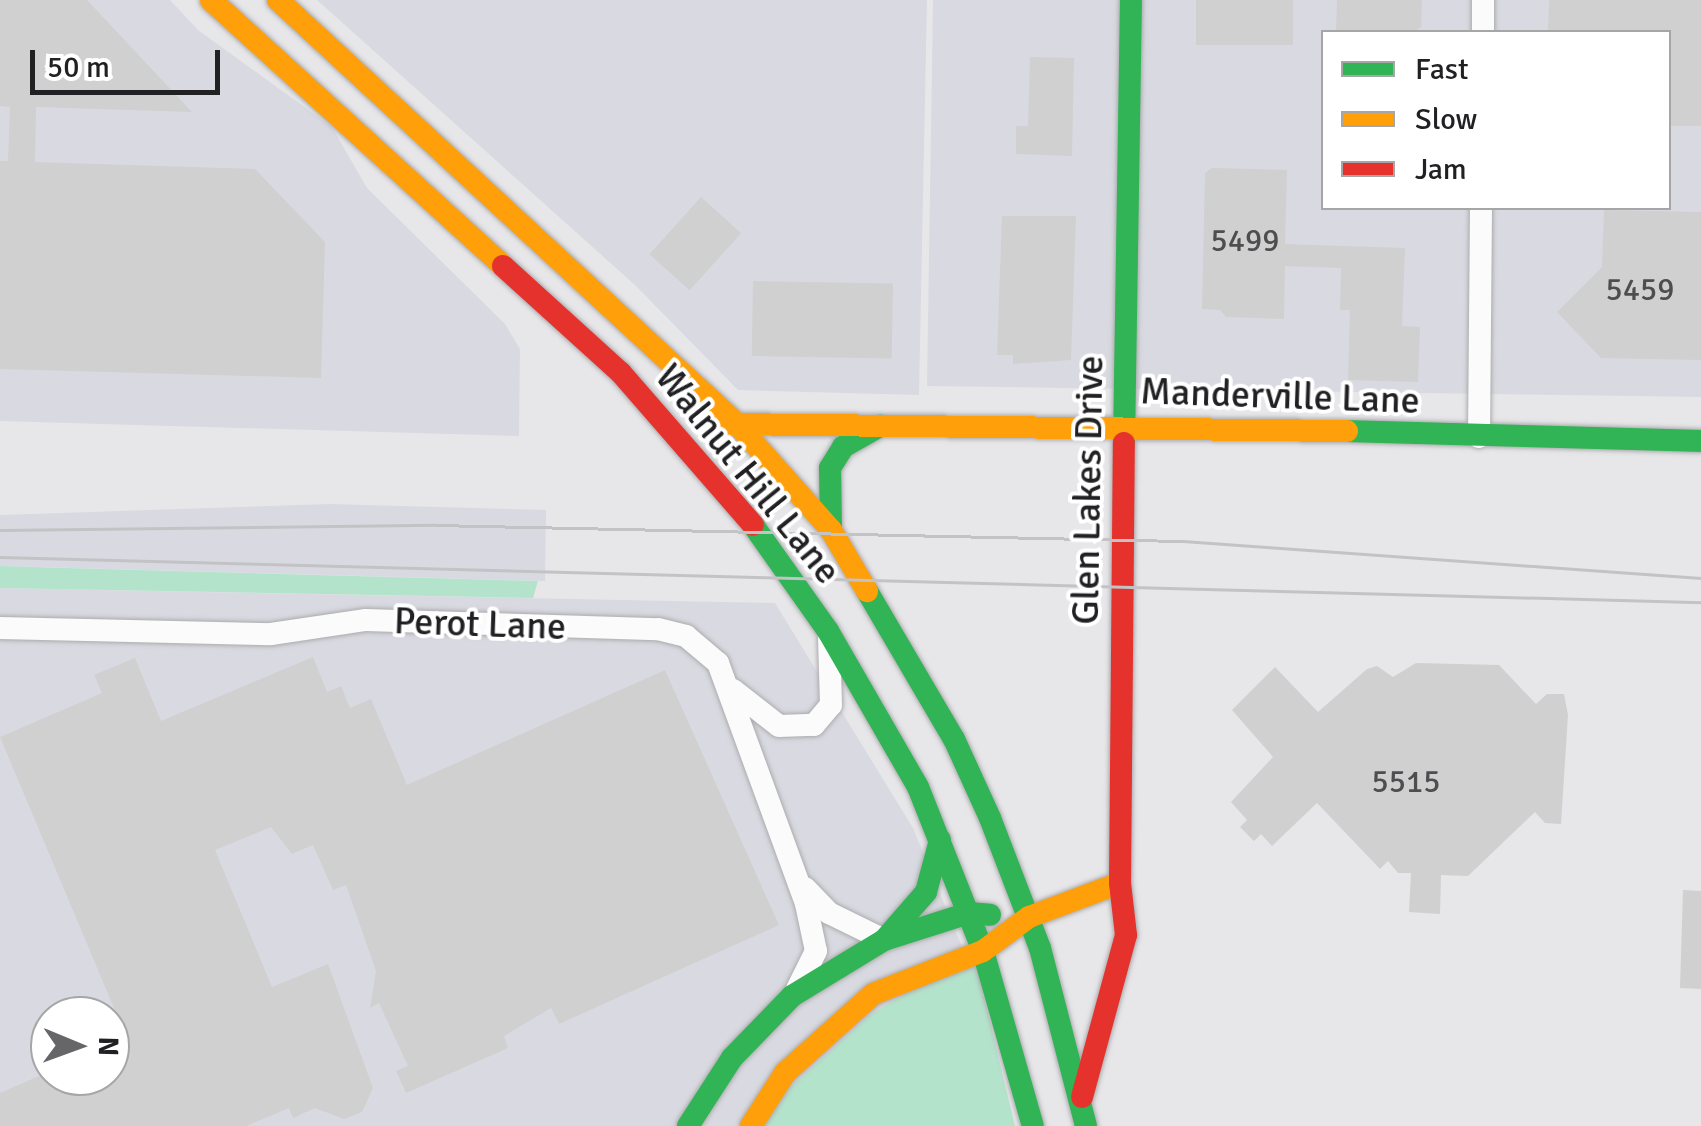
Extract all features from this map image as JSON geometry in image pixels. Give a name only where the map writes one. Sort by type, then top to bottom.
[{"type":"main road","name":"Walnut Hill Lane","points":[[211,0],[620,373],[740,508],[828,630],[910,771],[984,951],[1033,1126]]},
{"type":"main road","name":"Walnut Hill Lane","points":[[278,0],[398,106],[738,424],[831,530],[954,739],[1030,917],[1086,1126]]},
{"type":"main road","name":"Glen Lakes Drive","points":[[1081,1102],[1124,956],[1122,426],[1131,0]]},
{"type":"main road","points":[[364,139],[398,106]]},
{"type":"main road","name":"Manderville Lane","points":[[620,373],[708,421],[738,424],[1122,426],[1701,441]]},
{"type":"main road","points":[[831,530],[830,468],[842,446],[884,424]]},
{"type":"main road","points":[[884,940],[926,892],[940,840]]},
{"type":"main road","points":[[688,1126],[732,1058],[792,996],[884,940],[969,914],[1030,917],[1123,894]]},
{"type":"main road","points":[[752,1126],[786,1073],[873,994],[919,971],[984,951],[1030,917]]},
{"type":"street","points":[[1483,0],[1483,30]]},
{"type":"street","points":[[1480,436],[1482,210]]},
{"type":"street","name":"Perot Lane","points":[[0,628],[271,634],[366,620],[658,629],[707,649],[726,684],[798,881],[816,952],[792,996]]},
{"type":"street","points":[[726,684],[779,726],[814,725],[831,705],[828,630]]},
{"type":"street","points":[[798,881],[828,913],[884,940]]},
{"type":"shaded area","points":[[0,0],[170,0],[198,30],[332,127],[367,188],[505,324],[520,349],[519,436],[0,421]]},
{"type":"shaded area","points":[[317,0],[927,0],[919,395],[738,390],[636,286]]},
{"type":"shaded area","points":[[933,0],[1701,0],[1701,397],[927,386]]},
{"type":"shaded area","points":[[329,504],[546,510],[545,581],[0,566],[0,515]]},
{"type":"shaded area","points":[[0,588],[775,603],[913,828],[979,988],[1012,1126],[0,1126]]},
{"type":"green space","points":[[0,566],[538,581],[533,598],[0,588]]},
{"type":"green space","points":[[976,964],[1015,1126],[764,1126],[791,1087],[870,1015],[924,982]]},
{"type":"building","points":[[0,0],[87,0],[192,112],[36,107],[35,162],[255,169],[325,242],[321,378],[0,369],[0,161],[8,161],[10,107],[0,106]]},
{"type":"building","points":[[1196,0],[1293,0],[1293,45],[1196,45]]},
{"type":"building","points":[[1337,0],[1422,0],[1421,27],[1416,30],[1336,30]]},
{"type":"building","points":[[1549,0],[1701,0],[1701,126],[1671,126],[1671,30],[1548,30]]},
{"type":"building","points":[[1030,57],[1074,58],[1072,156],[1016,154],[1016,126],[1028,126]]},
{"type":"building","points":[[1212,168],[1287,170],[1285,244],[1405,248],[1402,326],[1420,327],[1418,382],[1348,380],[1350,310],[1340,310],[1341,268],[1285,266],[1284,319],[1226,317],[1220,310],[1202,309],[1205,173]]},
{"type":"building","points":[[701,197],[741,233],[690,290],[649,254]]},
{"type":"building","points":[[1604,210],[1701,212],[1701,360],[1601,358],[1557,312],[1602,267]]},
{"type":"building","points":[[1002,216],[1076,216],[1071,360],[1013,364],[1013,355],[997,355]]},
{"type":"building","points":[[753,281],[893,283],[892,358],[752,356]]},
{"type":"building","points":[[313,657],[327,692],[341,686],[350,708],[371,699],[407,785],[665,670],[779,925],[559,1024],[551,1008],[504,1036],[508,1048],[406,1093],[396,1071],[408,1066],[379,1003],[370,1008],[376,971],[346,885],[333,890],[313,845],[292,854],[271,827],[215,850],[272,987],[328,964],[373,1088],[362,1112],[344,1119],[315,1108],[293,1118],[289,1108],[246,1126],[0,1126],[0,1093],[30,1080],[30,1096],[130,1096],[130,996],[109,996],[0,737],[102,693],[94,675],[135,658],[161,721]]},
{"type":"building","points":[[1416,663],[1499,665],[1536,704],[1547,694],[1564,694],[1568,715],[1561,824],[1545,823],[1535,812],[1468,876],[1441,875],[1440,914],[1409,912],[1411,873],[1398,873],[1388,861],[1380,869],[1317,803],[1272,846],[1261,834],[1254,841],[1240,827],[1247,820],[1231,802],[1273,757],[1232,710],[1275,667],[1318,712],[1367,669],[1377,666],[1393,677]]},
{"type":"building","points":[[1683,890],[1701,891],[1701,989],[1680,988]]},
{"type":"tram line","points":[[0,530],[435,525],[1183,541],[1701,578]]},
{"type":"tram line","points":[[0,557],[1701,602]]},
{"type":"traffic: fast","points":[[1124,443],[1131,0]]},
{"type":"traffic: fast","points":[[831,530],[830,468],[843,447],[880,426]]},
{"type":"traffic: fast","points":[[1347,431],[1701,441]]},
{"type":"traffic: fast","points":[[753,525],[828,631],[918,787],[983,951],[1033,1126]]},
{"type":"traffic: fast","points":[[867,591],[954,739],[990,818],[1040,948],[1086,1126]]},
{"type":"traffic: fast","points":[[886,938],[926,892],[940,840]]},
{"type":"traffic: fast","points":[[688,1126],[732,1058],[792,996],[884,940],[969,913],[990,915]]},
{"type":"traffic: slow","points":[[211,0],[503,266]]},
{"type":"traffic: slow","points":[[278,0],[737,424],[831,530],[867,591]]},
{"type":"traffic: slow","points":[[726,424],[1347,431]]},
{"type":"traffic: slow","points":[[751,1126],[785,1073],[873,994],[983,951],[1029,917],[1120,883]]},
{"type":"traffic: jam","points":[[503,266],[621,373],[753,525]]},
{"type":"traffic: jam","points":[[1082,1097],[1126,935],[1120,883],[1124,443]]}]
